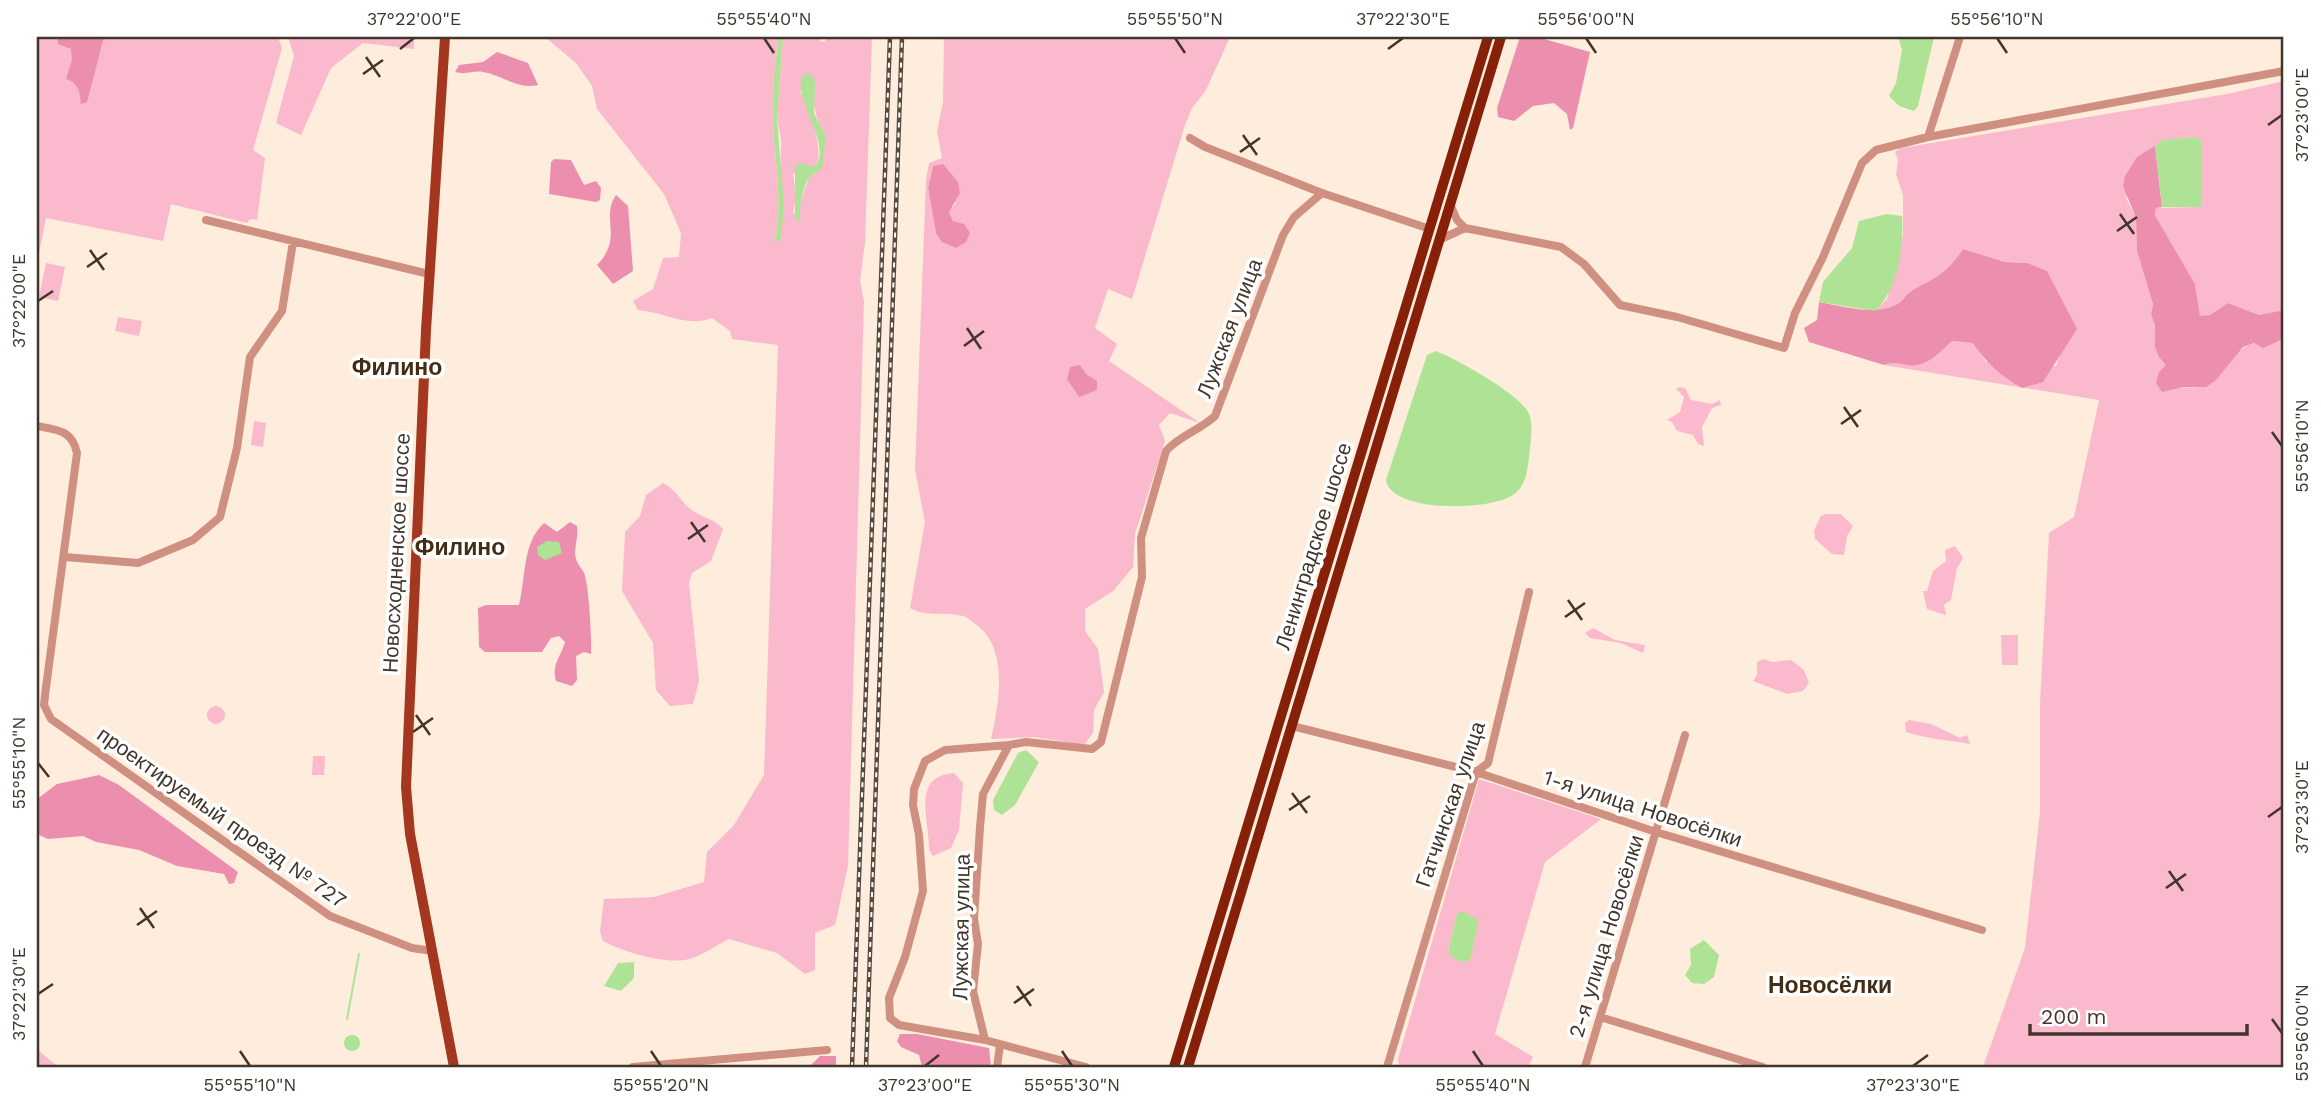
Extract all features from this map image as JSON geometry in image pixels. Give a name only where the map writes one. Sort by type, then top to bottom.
[{"type":"highway","name":"Ленинградское шоссе","points":[[1174,1067],[1489,37]]},
{"type":"highway","name":"Ленинградское шоссе","points":[[1188,1067],[1500,37]]},
{"type":"main road","name":"Новосходненское шоссе","points":[[445,37],[429,274],[406,787],[410,834],[454,1067]]},
{"type":"street","points":[[1928,137],[1960,37]]},
{"type":"street","points":[[1450,204],[1457,220],[1465,228],[1561,247],[1584,264],[1620,305],[1677,317],[1784,348],[1795,313],[1823,257],[1862,163],[1876,150],[1928,137],[2284,71]]},
{"type":"street","points":[[1190,138],[1205,147],[1322,193],[1430,229]]},
{"type":"street","name":"Лужская улица","points":[[1009,745],[983,794],[982,805],[974,919],[978,944],[973,991],[985,1040],[899,1025],[890,1018],[888,998],[905,957],[923,891],[919,835],[913,805],[914,789],[925,761],[945,750],[1026,742],[1092,749],[1101,742],[1142,577],[1140,538],[1166,451],[1173,443],[1206,425],[1215,416],[1283,235],[1294,217],[1322,193]]},
{"type":"street","points":[[206,220],[429,274]]},
{"type":"street","points":[[1439,240],[1465,228]]},
{"type":"street","points":[[37,426],[66,432],[74,439],[77,453],[65,557],[138,563],[193,540],[220,517],[237,447],[250,357],[282,311],[293,242]]},
{"type":"street","name":"проектируемый проезд № 727","points":[[65,557],[44,705],[51,719],[330,916],[412,948],[433,951]]},
{"type":"street","name":"Гатчинская улица","points":[[1387,1067],[1476,772],[1488,763],[1529,592]]},
{"type":"street","name":"1-я улица Новосёлки","points":[[1292,726],[1476,772],[1656,832],[1982,930]]},
{"type":"street","name":"2-я улица Новосёлки","points":[[1585,1067],[1685,735]]},
{"type":"street","points":[[1600,1017],[1763,1067]]},
{"type":"street","points":[[985,1040],[1086,1067]]},
{"type":"street","points":[[997,1067],[1000,1045]]},
{"type":"street","points":[[633,1067],[827,1050]]},
{"type":"shaded area","points":[[37,37],[278,37],[282,48],[253,150],[265,158],[257,220],[250,219],[247,223],[171,204],[163,241],[46,218],[37,263]]},
{"type":"shaded area","points":[[58,37],[104,37],[87,102],[81,104],[78,89],[66,79],[72,60],[71,49],[58,44]]},
{"type":"shaded area","points":[[288,37],[414,37],[414,49],[363,43],[331,68],[301,135],[276,123],[294,56]]},
{"type":"shaded area","points":[[545,37],[778,37],[773,112],[778,196],[775,241],[779,242],[781,139],[777,118],[783,37],[821,37],[820,41],[824,42],[827,37],[872,37],[865,242],[860,281],[864,301],[848,866],[835,925],[815,933],[815,970],[805,974],[777,953],[729,939],[689,959],[669,960],[633,953],[612,945],[603,941],[600,931],[604,899],[654,897],[704,882],[707,852],[734,825],[764,775],[778,345],[732,339],[730,331],[712,318],[693,321],[638,310],[633,301],[653,289],[663,258],[679,257],[681,233],[664,194],[597,109],[592,86],[576,63]],"holes":[[[800,91],[813,93],[824,147],[816,173],[809,177],[798,210],[801,222],[793,212],[796,197],[793,174],[815,167],[818,151],[811,118]]]},
{"type":"shaded area","points":[[778,37],[783,37],[777,118],[784,207],[780,242],[775,241],[778,196],[773,112]]},
{"type":"shaded area","points":[[944,37],[1230,37],[1206,90],[1192,108],[1185,125],[1132,299],[1108,289],[1095,328],[1117,344],[1109,361],[1200,423],[1170,413],[1159,425],[1165,441],[1135,534],[1133,567],[1113,591],[1085,609],[1085,631],[1098,649],[1104,692],[1094,710],[1093,733],[1084,745],[1034,737],[991,739],[997,710],[999,678],[994,648],[987,636],[965,617],[923,613],[910,608],[925,522],[915,470],[926,180],[929,163],[942,158],[937,131],[943,102]],"holes":[[[933,166],[956,203],[949,211],[953,221],[936,232],[928,188]]]},
{"type":"shaded area","points":[[1520,37],[1537,37],[1590,52],[1573,128],[1570,130],[1567,114],[1554,103],[1533,106],[1514,121],[1498,117],[1497,108]]},
{"type":"shaded area","points":[[1898,37],[1934,37],[1918,106],[1914,111],[1899,106],[1889,96],[1896,83],[1902,50]]},
{"type":"shaded area","points":[[497,52],[528,63],[538,85],[524,86],[483,72],[455,72],[459,65],[483,62]]},
{"type":"shaded area","points":[[809,73],[815,81],[814,113],[826,137],[822,168],[808,179],[804,188],[800,207],[801,223],[795,219],[795,167],[801,163],[815,167],[819,158],[816,135],[801,87],[802,77]]},
{"type":"shaded area","points":[[2284,81],[2284,310],[2259,315],[2228,303],[2210,315],[2200,317],[2195,284],[2155,215],[2156,208],[2201,207],[2201,141],[2196,137],[2162,140],[2126,198],[2136,218],[2137,251],[2153,304],[2151,315],[2155,325],[2155,347],[2183,387],[2206,385],[2247,346],[2284,339],[2284,1067],[1983,1067],[2025,948],[2040,812],[2040,703],[2049,533],[2074,517],[2099,400],[1884,365],[1894,363],[1913,366],[1923,363],[1952,341],[1974,343],[1986,362],[2056,366],[2063,346],[2076,329],[2047,272],[2027,263],[2005,262],[1963,249],[1951,268],[1933,282],[1911,290],[1896,306],[1875,311],[1887,299],[1903,235],[1903,195],[1896,174],[1898,160],[1895,152],[1901,148],[2227,94]]},
{"type":"shaded area","points":[[2196,137],[2201,141],[2201,207],[2162,207],[2155,146],[2162,140]]},
{"type":"shaded area","points":[[2155,146],[2162,207],[2156,208],[2155,215],[2195,284],[2200,316],[2210,315],[2228,303],[2259,315],[2284,310],[2284,339],[2263,348],[2254,343],[2243,347],[2215,381],[2206,387],[2183,387],[2162,392],[2156,383],[2159,372],[2166,365],[2155,347],[2155,325],[2151,315],[2153,304],[2137,251],[2136,218],[2123,186],[2125,176],[2137,157]]},
{"type":"shaded area","points":[[554,159],[571,160],[584,185],[596,181],[601,188],[600,200],[596,202],[549,194],[551,162]]},
{"type":"shaded area","points":[[943,164],[958,182],[960,193],[949,212],[953,221],[964,224],[970,233],[966,242],[956,248],[942,242],[936,233],[928,188],[933,166]]},
{"type":"shaded area","points":[[616,195],[628,206],[633,271],[613,284],[597,265],[609,245],[610,212]]},
{"type":"shaded area","points":[[1887,214],[1902,216],[1902,241],[1894,280],[1883,302],[1875,311],[1819,302],[1823,282],[1852,248],[1859,221]]},
{"type":"shaded area","points":[[1963,249],[2005,262],[2027,263],[2047,271],[2077,329],[2043,382],[2022,388],[1995,369],[1973,343],[1952,341],[1932,358],[1913,366],[1894,363],[1884,365],[1809,342],[1804,328],[1817,320],[1819,302],[1866,310],[1894,306],[1911,291],[1942,273]]},
{"type":"shaded area","points":[[46,263],[65,267],[58,301],[39,297]]},
{"type":"shaded area","points":[[118,317],[142,321],[139,336],[115,331]]},
{"type":"shaded area","points":[[1436,351],[1502,388],[1524,406],[1529,414],[1531,435],[1526,473],[1521,487],[1513,495],[1484,504],[1442,506],[1405,499],[1392,491],[1386,480],[1427,355]]},
{"type":"shaded area","points":[[1080,365],[1086,374],[1097,381],[1097,390],[1079,397],[1067,379],[1070,367]]},
{"type":"shaded area","points":[[1685,388],[1691,400],[1712,404],[1720,400],[1721,405],[1712,408],[1702,427],[1704,446],[1698,444],[1693,435],[1677,431],[1672,422],[1667,420],[1680,412],[1684,397],[1676,389]]},
{"type":"shaded area","points":[[254,421],[266,423],[263,447],[251,445]]},
{"type":"shaded area","points":[[663,483],[693,511],[723,529],[711,561],[692,573],[689,583],[699,681],[693,704],[670,706],[656,690],[653,643],[622,591],[625,532],[640,516],[646,495]]},
{"type":"shaded area","points":[[1825,514],[1841,514],[1853,526],[1847,536],[1844,555],[1832,554],[1815,539],[1814,531],[1820,517]]},
{"type":"shaded area","points":[[570,522],[577,526],[575,555],[586,579],[591,648],[591,654],[584,652],[576,656],[577,680],[572,686],[556,681],[556,665],[565,642],[559,636],[551,638],[542,652],[485,652],[479,647],[478,608],[486,605],[519,605],[528,551],[537,531],[544,523],[557,532]]},
{"type":"shaded area","points":[[547,541],[559,542],[562,553],[545,560],[538,555],[537,547]]},
{"type":"shaded area","points":[[1955,546],[1963,558],[1957,568],[1951,600],[1944,605],[1946,615],[1927,609],[1923,591],[1927,591],[1933,571],[1946,561],[1945,550]]},
{"type":"shaded area","points":[[1593,628],[1615,640],[1645,645],[1643,653],[1621,643],[1590,638],[1585,633]]},
{"type":"shaded area","points":[[2001,635],[2018,635],[2018,665],[2002,665]]},
{"type":"shaded area","points":[[1764,659],[1772,662],[1791,660],[1804,670],[1809,683],[1803,691],[1787,694],[1753,681],[1757,675],[1757,662]]},
{"type":"shaded area","points":[[216,706],[222,709],[225,715],[222,721],[216,724],[210,721],[207,715],[210,709]]},
{"type":"shaded area","points":[[1909,720],[1931,724],[1960,738],[1967,735],[1970,744],[1906,732],[1905,723]]},
{"type":"shaded area","points":[[1026,750],[1039,762],[1015,805],[1002,815],[994,810],[993,800],[1018,753]]},
{"type":"shaded area","points":[[313,756],[325,756],[324,775],[312,775]]},
{"type":"shaded area","points":[[954,773],[963,783],[959,830],[951,848],[933,856],[929,850],[925,802],[927,791],[932,782],[940,776]]},
{"type":"shaded area","points":[[99,775],[119,785],[238,872],[234,883],[229,884],[224,874],[177,866],[139,850],[96,842],[83,836],[48,839],[37,834],[37,799],[57,784]]},
{"type":"shaded area","points":[[1479,779],[1601,819],[1545,862],[1495,1034],[1533,1057],[1528,1067],[1399,1067],[1398,1059]],"holes":[[[1457,914],[1467,914],[1477,919],[1470,960],[1448,951]]]},
{"type":"shaded area","points":[[1462,911],[1477,919],[1478,924],[1470,960],[1463,962],[1452,957],[1448,951],[1457,914]]},
{"type":"shaded area","points":[[1704,940],[1719,955],[1714,977],[1704,984],[1692,983],[1685,975],[1691,965],[1690,949]]},
{"type":"shaded area","points":[[634,962],[634,978],[621,991],[604,986],[618,963]]},
{"type":"shaded area","points":[[900,1034],[917,1034],[989,1048],[991,1067],[922,1067],[919,1055],[901,1047],[897,1041]]},
{"type":"shaded area","points":[[352,1035],[358,1037],[358,1049],[352,1051],[346,1049],[344,1043],[346,1037]]},
{"type":"shaded area","points":[[37,1049],[58,1067],[37,1067]]},
{"type":"shaded area","points":[[820,1056],[836,1056],[836,1067],[809,1067]]},
{"type":"waterway","points":[[347,1019],[359,954]]},
{"type":"railway","points":[[852,1067],[890,37]]},
{"type":"railway","points":[[866,1067],[902,37]]},
{"type":"district","name":"Филино","points":[[397,367]]},
{"type":"district","name":"Филино","points":[[460,547]]},
{"type":"district","name":"Новосёлки","points":[[1830,985]]}]
